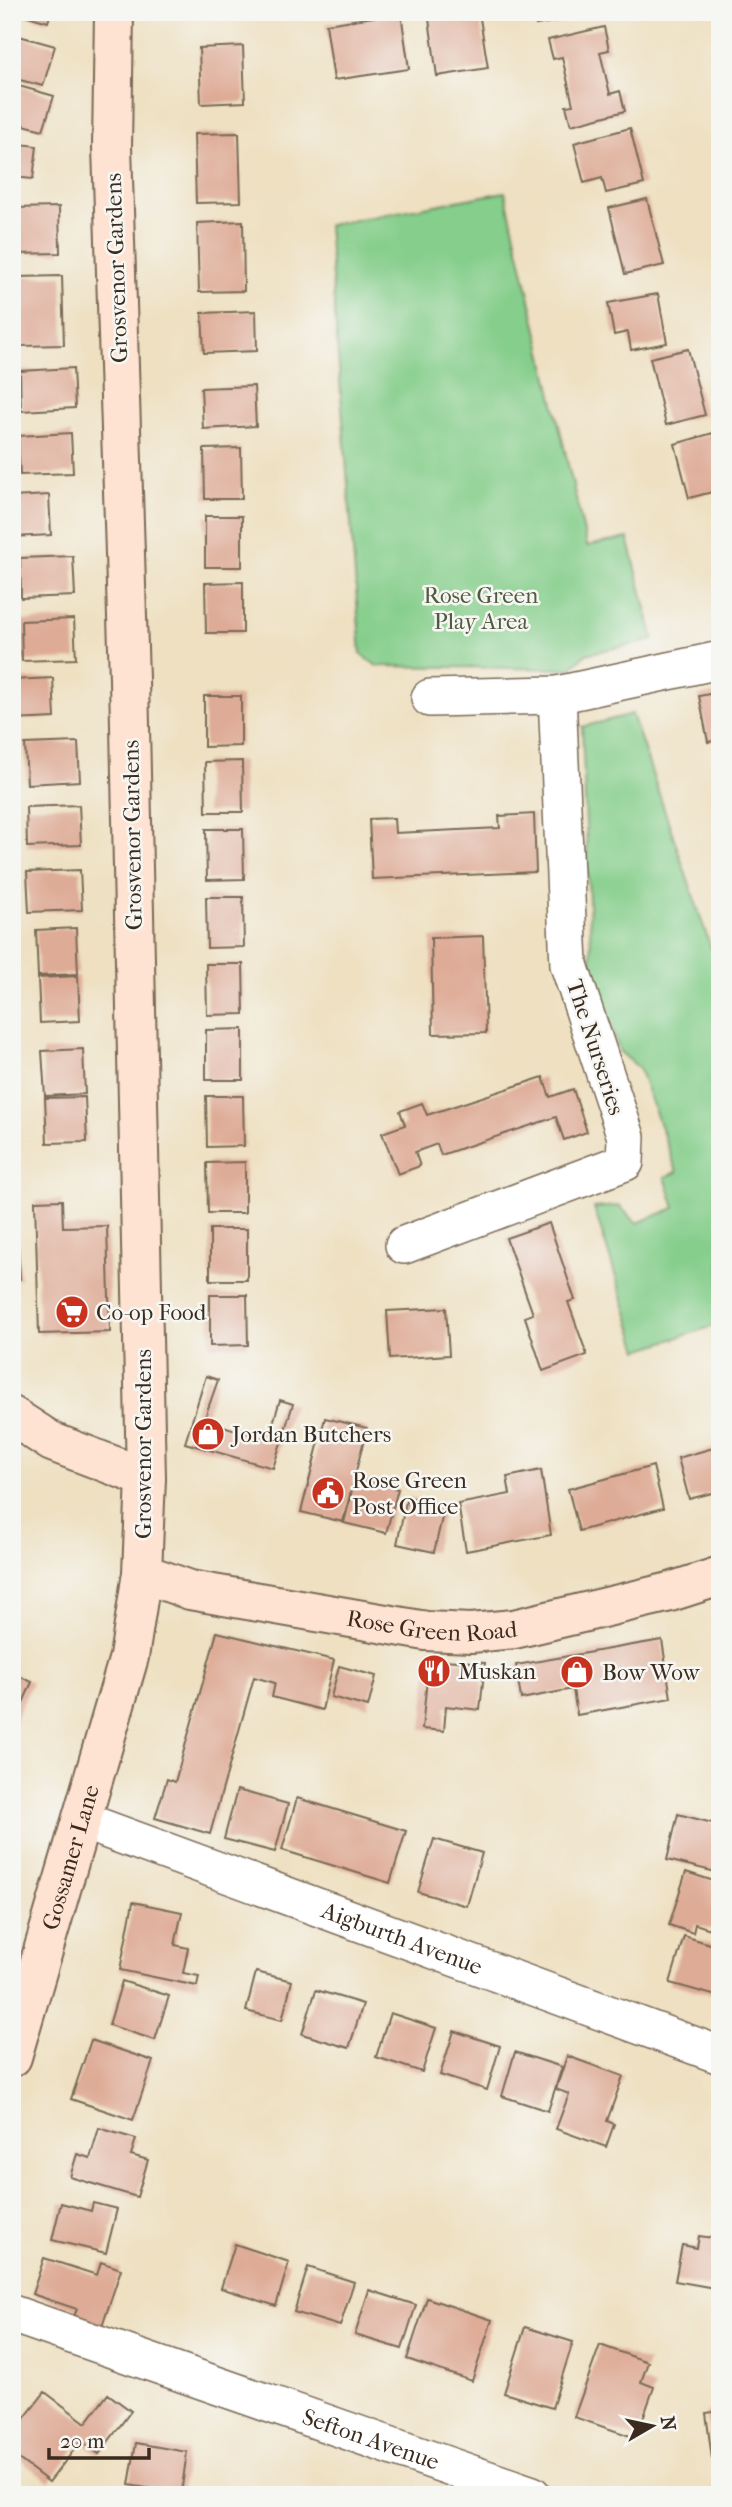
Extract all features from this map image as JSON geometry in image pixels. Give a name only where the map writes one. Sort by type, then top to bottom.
[{"type":"street","name":"Grosvenor Gardens","points":[[114,12],[111,147],[129,665],[146,1478],[142,1573],[129,1657]]},
{"type":"street","points":[[430,698],[557,695],[720,660]]},
{"type":"street","name":"The Nurseries","points":[[404,1245],[625,1162],[626,1137],[569,965],[557,695]]},
{"type":"street","points":[[12,1416],[52,1442],[146,1478]]},
{"type":"street","name":"Rose Green Road","points":[[142,1573],[190,1590],[426,1631],[471,1633],[514,1629],[670,1592],[720,1576]]},
{"type":"street","name":"Gossamer Lane","points":[[12,2057],[129,1657]]},
{"type":"street","name":"Aigburth Avenue","points":[[83,1821],[720,2055]]},
{"type":"street","name":"Sefton Avenue","points":[[12,2314],[532,2495]]},
{"type":"green space","name":"Rose Green Play Area","points":[[505,192],[587,546],[628,538],[654,640],[586,654],[570,669],[377,666],[361,654],[328,225]]},
{"type":"green space","points":[[632,714],[720,975],[720,1324],[639,1350],[594,1208],[619,1206],[637,1223],[675,1208],[665,1177],[677,1172],[639,1068],[620,1052],[592,975],[582,727]]},
{"type":"building","points":[[15,12],[51,12],[48,22]]},
{"type":"building","points":[[428,12],[479,12],[488,68],[437,76]]},
{"type":"building","points":[[533,12],[594,12],[595,14],[536,25]]},
{"type":"building","points":[[401,13],[409,69],[334,80],[326,24]]},
{"type":"building","points":[[604,27],[609,50],[600,52],[610,94],[620,91],[625,111],[571,125],[566,106],[573,105],[562,57],[553,59],[548,40]]},
{"type":"building","points":[[12,34],[55,46],[43,86],[12,78]]},
{"type":"building","points":[[243,46],[245,102],[201,104],[199,48]]},
{"type":"building","points":[[12,84],[54,96],[43,130],[12,122]]},
{"type":"building","points":[[630,128],[644,184],[606,193],[602,178],[584,183],[574,143]]},
{"type":"building","points":[[239,133],[241,202],[196,203],[194,134]]},
{"type":"building","points":[[12,143],[37,146],[33,179],[12,177]]},
{"type":"building","points":[[647,199],[664,265],[625,274],[609,208]]},
{"type":"building","points":[[59,207],[60,253],[15,254],[14,208]]},
{"type":"building","points":[[243,221],[244,291],[199,292],[197,223]]},
{"type":"building","points":[[62,276],[64,345],[19,346],[17,277]]},
{"type":"building","points":[[658,294],[667,343],[631,350],[628,332],[614,335],[608,303]]},
{"type":"building","points":[[256,311],[257,351],[204,353],[202,313]]},
{"type":"building","points":[[688,349],[705,415],[666,425],[650,358]]},
{"type":"building","points":[[73,368],[75,408],[21,411],[20,371]]},
{"type":"building","points":[[254,386],[256,426],[203,429],[201,388]]},
{"type":"building","points":[[71,433],[73,473],[20,475],[18,436]]},
{"type":"building","points":[[713,433],[720,460],[720,490],[689,498],[675,444]]},
{"type":"building","points":[[241,448],[242,499],[205,499],[204,449]]},
{"type":"building","points":[[49,495],[51,535],[12,537],[12,497]]},
{"type":"building","points":[[205,516],[242,516],[242,567],[205,567]]},
{"type":"building","points":[[73,556],[75,596],[21,598],[20,558]]},
{"type":"building","points":[[243,582],[243,633],[206,633],[205,583]]},
{"type":"building","points":[[74,619],[76,659],[22,661],[21,621]]},
{"type":"building","points":[[53,678],[55,718],[12,720],[12,680]]},
{"type":"building","points":[[720,692],[720,740],[708,742],[699,696]]},
{"type":"building","points":[[204,696],[241,696],[241,746],[204,747]]},
{"type":"building","points":[[78,742],[80,781],[27,784],[25,744]]},
{"type":"building","points":[[242,761],[243,812],[206,812],[205,762]]},
{"type":"building","points":[[79,805],[81,845],[27,847],[26,807]]},
{"type":"building","points":[[534,814],[536,872],[372,879],[369,819],[394,818],[395,833],[500,828],[499,816]]},
{"type":"building","points":[[206,829],[243,829],[244,879],[207,880]]},
{"type":"building","points":[[80,870],[82,910],[29,912],[27,872]]},
{"type":"building","points":[[206,897],[243,897],[244,947],[207,948]]},
{"type":"building","points":[[76,928],[78,974],[38,976],[36,930]]},
{"type":"building","points":[[483,936],[486,1033],[433,1034],[431,938]]},
{"type":"building","points":[[206,964],[243,964],[244,1014],[207,1015]]},
{"type":"building","points":[[78,976],[80,1021],[40,1023],[38,978]]},
{"type":"building","points":[[243,1029],[243,1080],[206,1080],[206,1030]]},
{"type":"building","points":[[83,1049],[85,1094],[45,1096],[42,1051]]},
{"type":"building","points":[[543,1077],[550,1097],[573,1089],[587,1132],[564,1140],[556,1117],[441,1155],[437,1144],[415,1152],[420,1166],[398,1174],[382,1133],[405,1125],[400,1111],[422,1103],[427,1115]]},
{"type":"building","points":[[206,1096],[243,1096],[244,1146],[207,1147]]},
{"type":"building","points":[[85,1097],[87,1142],[47,1143],[45,1098]]},
{"type":"building","points":[[245,1162],[245,1213],[208,1213],[207,1163]]},
{"type":"building","points":[[62,1200],[63,1227],[107,1226],[110,1332],[39,1334],[35,1201]]},
{"type":"building","points":[[549,1223],[575,1300],[568,1302],[587,1355],[543,1371],[525,1317],[533,1314],[506,1238]]},
{"type":"building","points":[[12,1227],[17,1227],[20,1279],[12,1279]]},
{"type":"building","points":[[210,1229],[247,1229],[247,1280],[210,1280]]},
{"type":"building","points":[[210,1295],[247,1295],[248,1345],[210,1346]]},
{"type":"building","points":[[446,1308],[449,1355],[390,1359],[387,1311]]},
{"type":"building","points":[[206,1376],[218,1380],[204,1420],[268,1440],[280,1400],[293,1404],[273,1468],[185,1443]]},
{"type":"building","points":[[325,1418],[367,1428],[343,1522],[301,1512]]},
{"type":"building","points":[[720,1446],[720,1491],[689,1499],[678,1458]]},
{"type":"building","points":[[653,1466],[663,1508],[579,1531],[568,1489]]},
{"type":"building","points":[[541,1470],[551,1535],[466,1551],[458,1504],[510,1494],[507,1477]]},
{"type":"building","points":[[355,1478],[398,1489],[386,1533],[344,1523]]},
{"type":"building","points":[[407,1497],[445,1505],[434,1552],[397,1544]]},
{"type":"building","points":[[217,1632],[334,1660],[322,1710],[272,1697],[275,1683],[254,1677],[210,1834],[155,1818],[167,1779],[175,1782]]},
{"type":"building","points":[[662,1640],[671,1698],[577,1715],[573,1689],[521,1699],[516,1665]]},
{"type":"building","points":[[429,1659],[485,1663],[480,1710],[446,1706],[444,1731],[422,1729]]},
{"type":"building","points":[[339,1666],[376,1676],[368,1707],[331,1697]]},
{"type":"building","points":[[12,1673],[32,1682],[12,1728]]},
{"type":"building","points":[[237,1790],[288,1804],[275,1852],[224,1839]]},
{"type":"building","points":[[297,1798],[406,1831],[390,1883],[282,1850]]},
{"type":"building","points":[[678,1814],[720,1825],[720,1873],[667,1860]]},
{"type":"building","points":[[434,1839],[482,1853],[467,1906],[418,1892]]},
{"type":"building","points":[[686,1872],[720,1883],[720,1932],[695,1924],[693,1933],[669,1925]]},
{"type":"building","points":[[133,1902],[182,1912],[175,1945],[188,1948],[183,1973],[199,1976],[197,1986],[120,1970]]},
{"type":"building","points":[[684,1936],[720,1947],[720,1997],[670,1983]]},
{"type":"building","points":[[256,1972],[292,1981],[282,2020],[246,2011]]},
{"type":"building","points":[[122,1981],[169,1996],[155,2040],[109,2025]]},
{"type":"building","points":[[316,1990],[363,2004],[349,2048],[302,2034]]},
{"type":"building","points":[[390,2013],[436,2028],[422,2072],[376,2057]]},
{"type":"building","points":[[454,2031],[500,2046],[487,2090],[440,2075]]},
{"type":"building","points":[[91,2040],[153,2061],[133,2120],[71,2099]]},
{"type":"building","points":[[515,2052],[562,2067],[548,2111],[502,2096]]},
{"type":"building","points":[[567,2056],[623,2076],[607,2121],[614,2124],[606,2147],[556,2129],[569,2094],[556,2089]]},
{"type":"building","points":[[99,2128],[136,2139],[131,2155],[148,2160],[137,2197],[70,2177],[77,2154],[90,2158]]},
{"type":"building","points":[[61,2203],[91,2211],[93,2203],[117,2209],[106,2253],[52,2240]]},
{"type":"building","points":[[699,2236],[720,2239],[720,2289],[675,2281],[682,2245],[697,2248]]},
{"type":"building","points":[[235,2244],[289,2262],[276,2306],[221,2288]]},
{"type":"building","points":[[44,2258],[97,2275],[101,2262],[121,2269],[101,2330],[72,2321],[77,2309],[32,2294]]},
{"type":"building","points":[[308,2267],[354,2282],[340,2326],[294,2312]]},
{"type":"building","points":[[369,2290],[416,2305],[402,2349],[355,2335]]},
{"type":"building","points":[[427,2298],[492,2320],[472,2381],[407,2359]]},
{"type":"building","points":[[525,2327],[573,2342],[552,2408],[504,2393]]},
{"type":"building","points":[[600,2345],[648,2362],[641,2382],[654,2387],[636,2438],[574,2417]]},
{"type":"building","points":[[45,2392],[86,2423],[108,2394],[131,2411],[99,2454],[81,2441],[49,2482],[12,2454],[12,2434]]},
{"type":"building","points":[[720,2411],[720,2458],[712,2459],[706,2413]]},
{"type":"building","points":[[136,2443],[187,2452],[181,2494],[129,2485]]},
{"type":"building","points":[[12,2488],[40,2494],[40,2495],[12,2495]]},
{"type":"place","name":"Co-op Food","points":[[72,1312]]},
{"type":"place","name":"Jordan Butchers","points":[[208,1434]]},
{"type":"place","name":"Rose Green Post Office","points":[[328,1493]]},
{"type":"place","name":"Muskan","points":[[434,1671]]},
{"type":"place","name":"Bow Wow","points":[[577,1672]]}]
